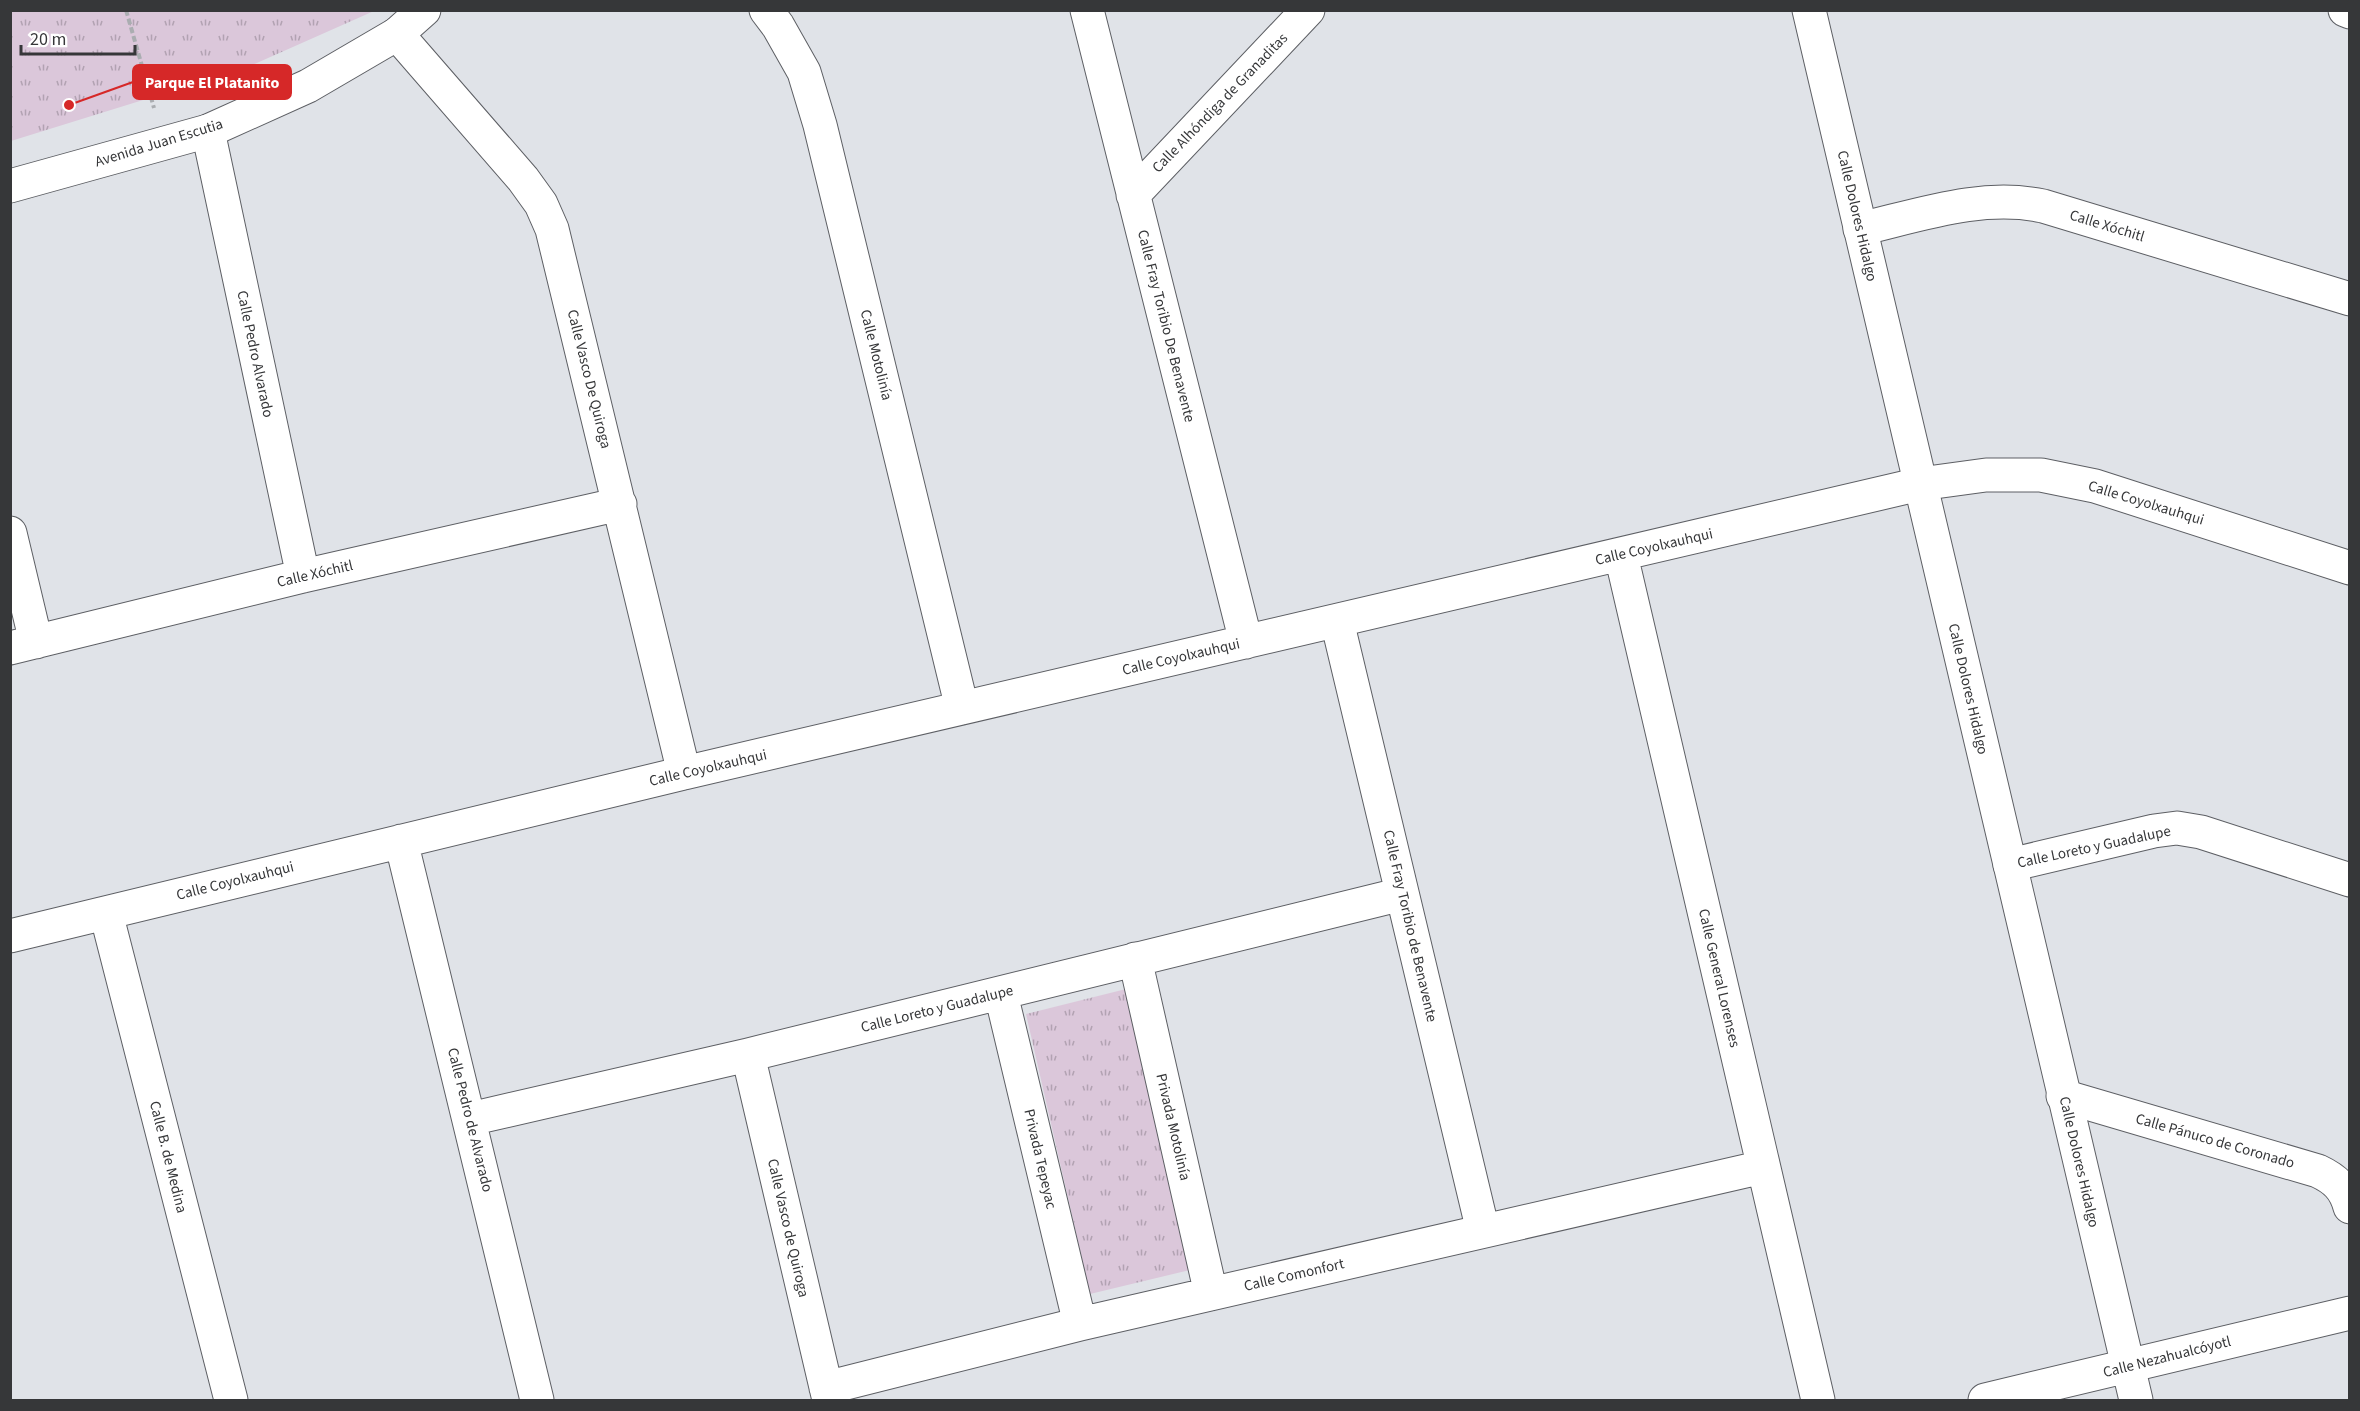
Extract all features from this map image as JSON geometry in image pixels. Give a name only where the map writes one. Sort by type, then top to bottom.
[{"type":"street","name":"Avenida Juan Escutia","points":[[10,186],[208,131],[308,86],[397,34],[424,10]]},
{"type":"street","name":"Calle Motolinía","points":[[766,10],[778,26],[804,72],[820,125],[962,708]]},
{"type":"street","name":"Calle Fray Toribio De Benavente","points":[[1087,10],[1246,642]]},
{"type":"street","name":"Calle Alhóndiga de Granaditas","points":[[1133,195],[1308,10]]},
{"type":"street","name":"Calle Dolores Hidalgo","points":[[1809,10],[2136,1401]]},
{"type":"street","points":[[2345,10],[2349,12]]},
{"type":"street","name":"Calle Vasco De Quiroga","points":[[397,34],[524,179],[542,204],[552,229],[684,773]]},
{"type":"street","name":"Calle Pedro Alvarado","points":[[208,131],[303,576]]},
{"type":"street","name":"Calle Xóchitl","points":[[1860,229],[1958,207],[2018,201],[2043,206],[2349,299]]},
{"type":"street","name":"Calle Coyolxauhqui","points":[[10,936],[684,773],[1920,484],[1986,475],[2041,475],[2095,486],[2349,568]]},
{"type":"street","name":"Calle Xóchitl","points":[[23,645],[303,576],[620,504]]},
{"type":"street","points":[[10,533],[23,645]]},
{"type":"street","name":"Calle General Lorenses","points":[[1621,555],[1818,1401]]},
{"type":"street","name":"Calle Fray Toribio de Benavente","points":[[1337,621],[1483,1232]]},
{"type":"street","name":"Calle Loreto y Guadalupe","points":[[2010,865],[2154,831],[2177,828],[2201,832],[2349,880]]},
{"type":"street","name":"Calle Pedro de Alvarado","points":[[401,841],[537,1401]]},
{"type":"street","name":"Calle Loreto y Guadalupe","points":[[470,1119],[1001,994],[1402,894]]},
{"type":"street","name":"Calle B. de Medina","points":[[106,913],[231,1401]]},
{"type":"street","name":"Privada Motolinía","points":[[1135,959],[1211,1294]]},
{"type":"street","name":"Privada Tepeyac","points":[[1001,994],[1080,1324]]},
{"type":"street","name":"Calle Vasco de Quiroga","points":[[748,1055],[828,1394]]},
{"type":"street","name":"Calle Pánuco de Coronado","points":[[2063,1096],[2318,1171],[2342,1188],[2349,1207]]},
{"type":"street","name":"Calle Comonfort","points":[[828,1394],[1080,1324],[1763,1167]]},
{"type":"street","name":"Calle Nezahualcóyotl","points":[[1985,1401],[2349,1313]]},
{"type":"path","points":[[126,10],[164,143]]},
{"type":"green space","points":[[11,10],[374,11],[243,69],[11,141]]},
{"type":"green space","points":[[1130,988],[1194,1269],[1090,1294],[1026,1014]]},
{"type":"place","name":"Parque El Platanito","points":[[69,105]]}]
